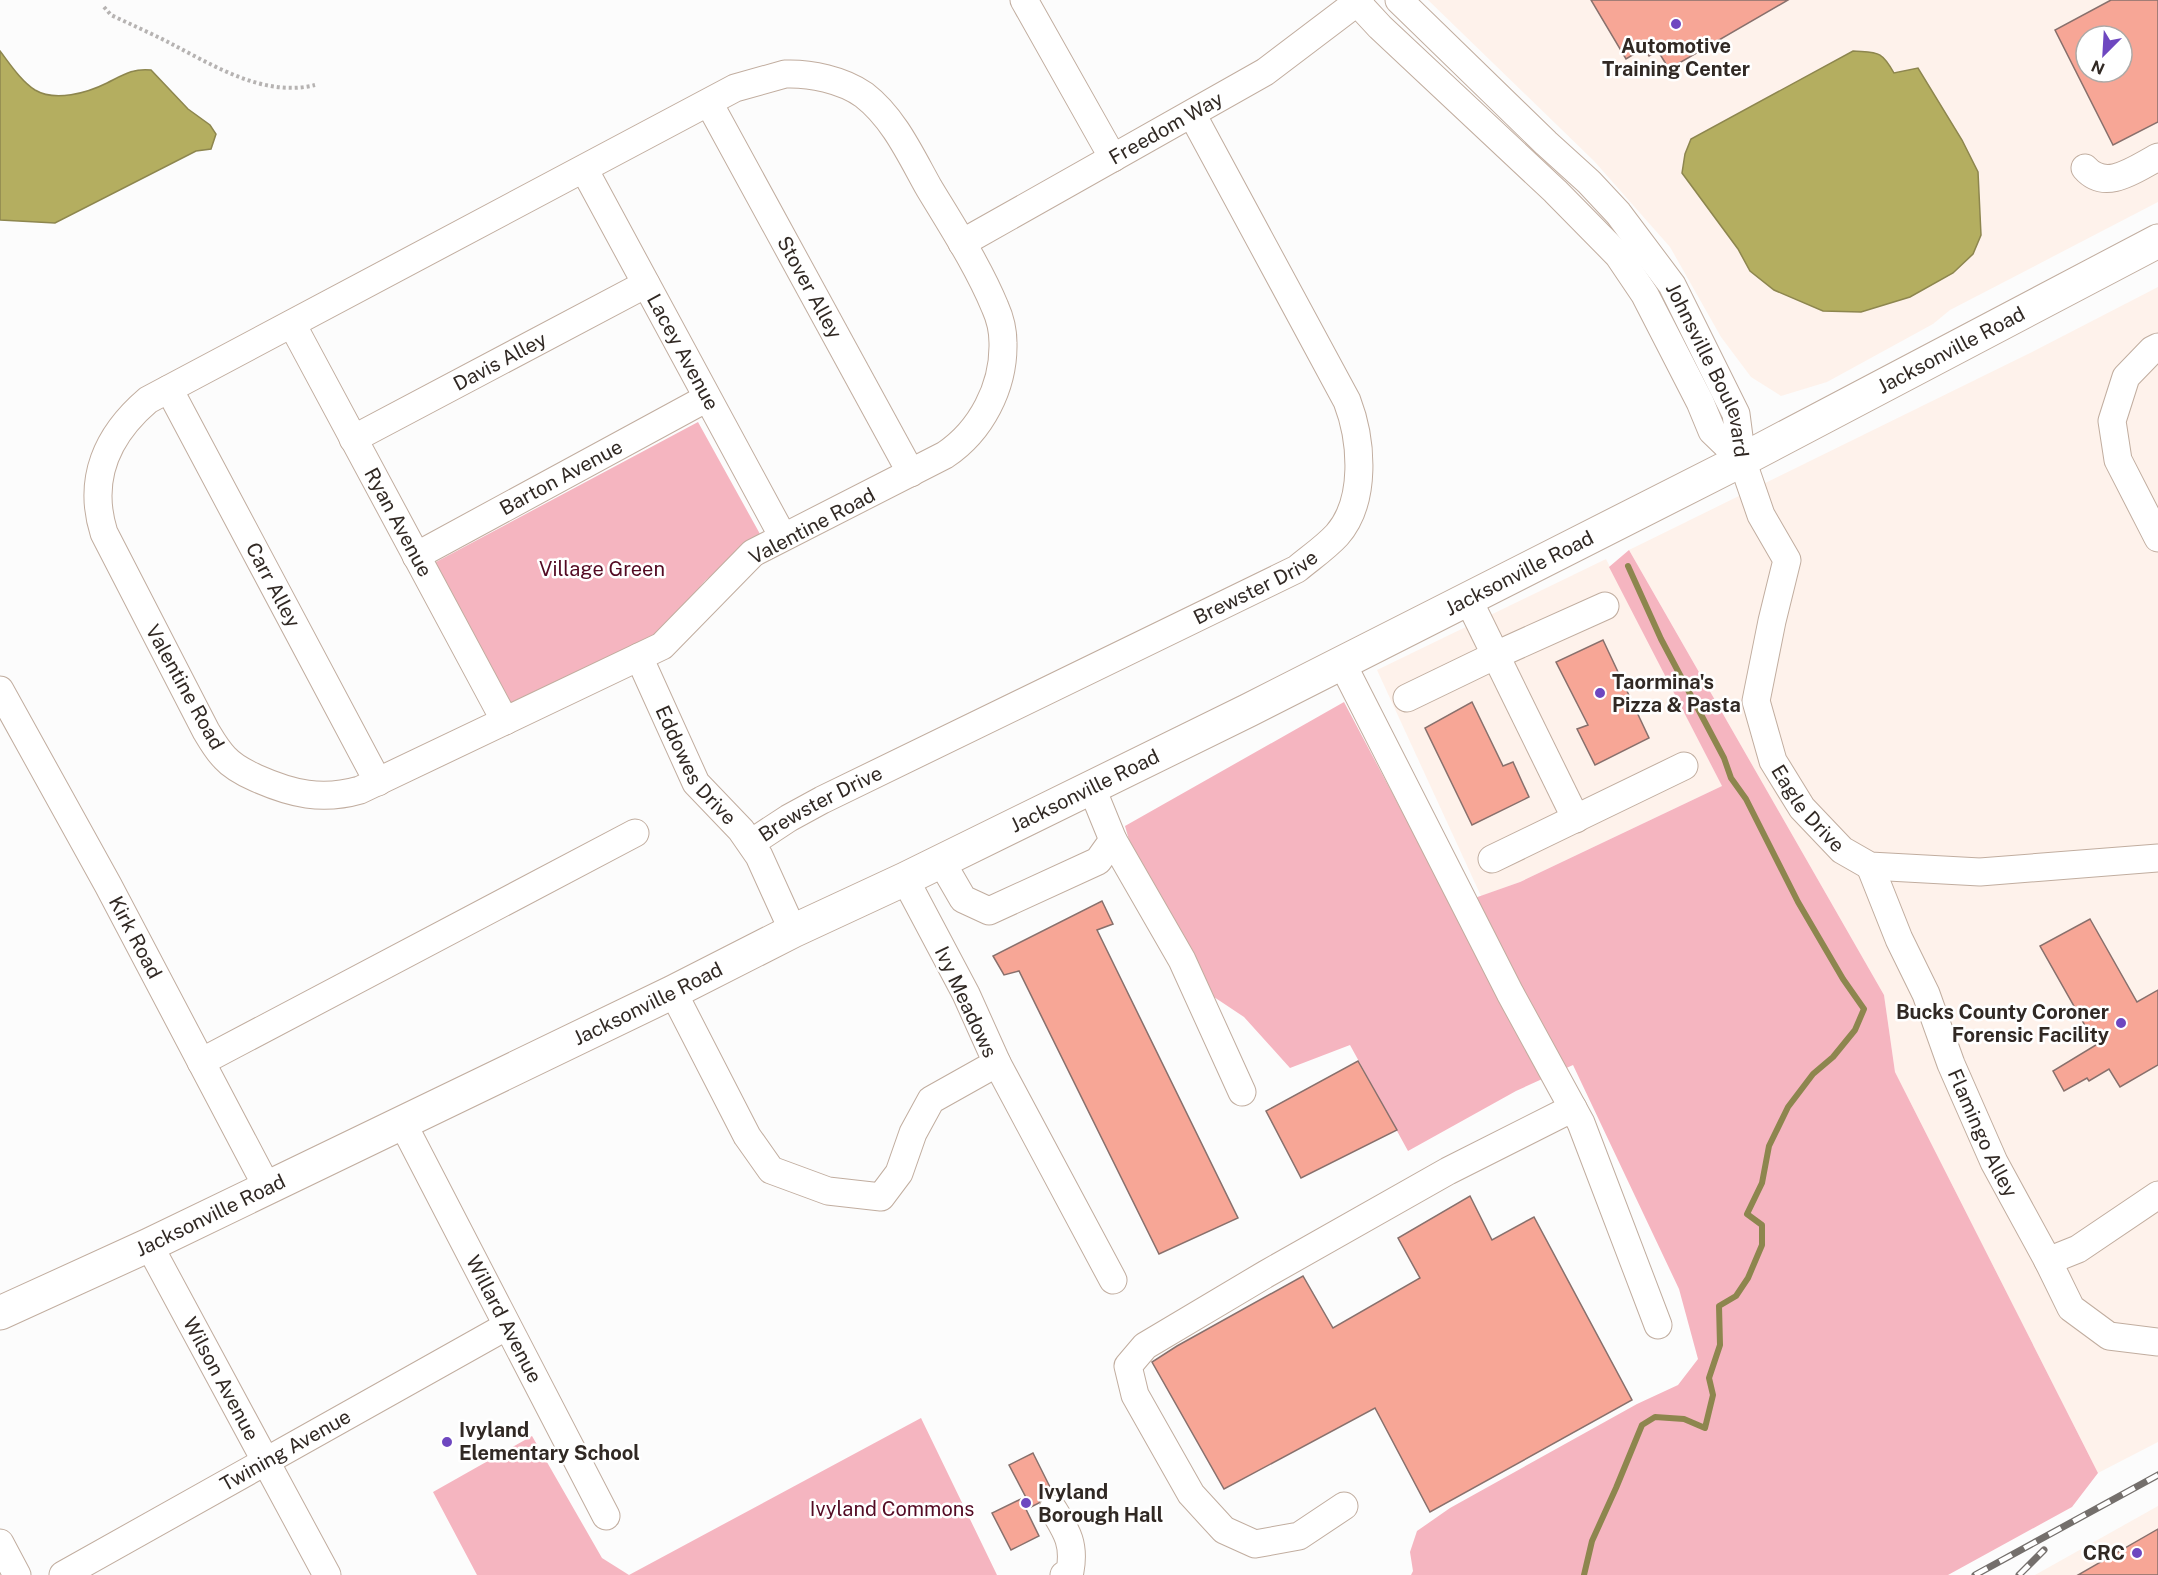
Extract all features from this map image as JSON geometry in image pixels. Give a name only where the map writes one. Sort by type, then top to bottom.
[{"type":"main road","name":"Jacksonville Road","points":[[0,1313],[149,1245],[673,992],[1342,663],[1742,460],[2158,242]]},
{"type":"street","points":[[1024,0],[1113,158]]},
{"type":"street","name":"Johnsville Boulevard","points":[[1399,0],[1589,182],[1618,213],[1672,285],[1736,414],[1742,460]]},
{"type":"street","name":"Freedom Way","points":[[962,243],[1265,72],[1357,1]]},
{"type":"street","name":"Johnsville Boulevard","points":[[1357,1],[1380,27],[1556,191],[1618,255],[1650,305],[1700,402],[1712,431],[1742,460]]},
{"type":"street","name":"Valentine Road","points":[[785,74],[800,74],[851,88],[864,95],[893,127],[962,243],[996,308],[1004,342],[1000,375],[989,407],[969,436],[945,455],[753,553],[662,646],[378,782],[341,796],[303,795],[288,791],[235,767],[225,758],[206,731],[104,532],[99,518],[98,478],[108,449],[135,412],[148,400],[584,169],[735,88],[785,74]]},
{"type":"street","name":"Stover Alley","points":[[709,103],[911,473]]},
{"type":"street","name":"Brewster Drive","points":[[751,843],[822,800],[1297,568],[1338,533],[1356,496],[1358,482],[1359,467],[1353,417],[1341,390],[1192,114]]},
{"type":"street","points":[[2085,168],[2092,176],[2104,179],[2122,176],[2158,157]]},
{"type":"street","name":"Lacey Avenue","points":[[584,169],[783,537]]},
{"type":"street","name":"Davis Alley","points":[[353,439],[646,284]]},
{"type":"street","name":"Ryan Avenue","points":[[292,324],[505,721]]},
{"type":"street","points":[[2158,347],[2152,350],[2126,377],[2112,421],[2118,460],[2158,538]]},
{"type":"street","name":"Carr Alley","points":[[169,389],[378,782]]},
{"type":"street","name":"Barton Avenue","points":[[416,556],[707,398]]},
{"type":"street","name":"Eagle Drive","points":[[1742,460],[1761,515],[1787,560],[1756,701],[1773,761],[1802,808],[1842,850],[1870,866],[1980,872],[2158,858]]},
{"type":"street","points":[[1468,599],[1576,819]]},
{"type":"street","points":[[1407,698],[1605,606]]},
{"type":"street","name":"Eddowes Drive","points":[[639,657],[696,783],[751,843],[793,932]]},
{"type":"street","points":[[1342,663],[1510,993],[1581,1123],[1658,1326]]},
{"type":"street","name":"Kirk Road","points":[[0,690],[108,885],[267,1187]]},
{"type":"street","points":[[1492,859],[1684,766]]},
{"type":"street","points":[[1091,786],[1113,840],[1182,960],[1242,1092]]},
{"type":"street","points":[[201,1062],[634,832]]},
{"type":"street","points":[[941,861],[963,899],[989,911],[1098,861],[1113,840]]},
{"type":"street","name":"Flamingo Alley","points":[[1870,866],[1899,939],[1926,994],[1951,1064],[1994,1162],[2071,1308],[2109,1336],[2158,1342]]},
{"type":"street","name":"Ivy Meadows","points":[[673,992],[747,1136],[771,1170],[828,1191],[881,1197],[898,1173],[913,1133],[931,1100],[997,1063],[966,994],[905,879]]},
{"type":"street","points":[[997,1063],[1113,1280]]},
{"type":"street","points":[[1344,1506],[1299,1536],[1255,1544],[1224,1530],[1191,1494],[1135,1395],[1128,1366],[1145,1347],[1266,1274],[1448,1171],[1573,1108]]},
{"type":"street","name":"Willard Avenue","points":[[402,1122],[606,1516]]},
{"type":"street","points":[[2048,1261],[2078,1249],[2158,1196]]},
{"type":"street","name":"Wilson Avenue","points":[[149,1245],[327,1575]]},
{"type":"street","name":"Twining Avenue","points":[[63,1575],[507,1326]]},
{"type":"street","points":[[1053,1509],[1069,1536],[1073,1554],[1070,1571],[1064,1575]]},
{"type":"street","points":[[0,1544],[17,1575]]},
{"type":"path","points":[[104,7],[111,15],[214,67],[244,79],[278,88],[300,89],[315,85]]},
{"type":"shaded area","points":[[1428,0],[2158,0],[2158,202],[1950,310],[1933,324],[1827,382],[1781,396],[1751,377],[1721,337],[1670,247],[1594,161]]},
{"type":"shaded area","points":[[0,51],[25,82],[43,94],[61,96],[81,93],[128,73],[151,70],[188,109],[210,125],[216,134],[211,149],[196,151],[55,223],[0,220]]},
{"type":"shaded area","points":[[1853,51],[1882,56],[1894,73],[1918,68],[1962,140],[1978,172],[1981,235],[1973,254],[1953,273],[1910,297],[1861,312],[1823,311],[1774,290],[1750,271],[1738,249],[1682,173],[1685,154],[1691,139]]},
{"type":"shaded area","points":[[2158,287],[2158,1442],[2098,1473],[1895,1072],[1884,995],[1629,550],[2032,352]]},
{"type":"shaded area","points":[[1606,559],[1722,786],[1520,882],[1481,896],[1377,670]]},
{"type":"shaded area","points":[[2158,1506],[2158,1575],[2035,1575]]},
{"type":"green space","name":"Village Green","points":[[698,422],[760,534],[705,581],[656,637],[508,706],[434,563]]},
{"type":"green space","points":[[1629,550],[1884,995],[1895,1072],[2098,1473],[2072,1507],[1948,1575],[1411,1575],[1413,1571],[1410,1552],[1417,1531],[1450,1508],[1637,1404],[1678,1385],[1698,1359],[1679,1289],[1573,1065],[1516,1091],[1408,1151],[1350,1045],[1290,1068],[1244,1017],[1187,979],[1133,854],[1125,826],[1344,702],[1452,906],[1520,882],[1722,786],[1609,567]]},
{"type":"green space","name":"Ivyland Commons","points":[[921,1418],[997,1575],[629,1575]]},
{"type":"green space","points":[[532,1436],[602,1558],[629,1575],[477,1575],[433,1492]]},
{"type":"building","name":"Automotive Training Center","points":[[1591,0],[1788,0],[1669,69],[1658,51],[1649,56],[1644,48],[1626,59]]},
{"type":"building","points":[[2111,0],[2158,0],[2158,122],[2113,145],[2082,84],[2134,84],[2134,24],[2074,24],[2074,68],[2055,30]]},
{"type":"building","name":"Taormina's Pizza & Pasta","points":[[1603,640],[1649,738],[1595,765],[1577,729],[1588,725],[1556,662]]},
{"type":"building","points":[[1472,702],[1503,766],[1513,762],[1529,797],[1472,825],[1425,728]]},
{"type":"building","points":[[1102,901],[1113,924],[1097,930],[1238,1218],[1159,1254],[1019,971],[1004,975],[993,956]]},
{"type":"building","name":"Bucks County Coroner Forensic Facility","points":[[2090,919],[2137,1002],[2158,990],[2158,1065],[2120,1087],[2109,1069],[2089,1081],[2087,1078],[2064,1091],[2053,1071],[2096,1045],[2040,946]]},
{"type":"building","points":[[1358,1061],[1397,1130],[1301,1178],[1266,1111]]},
{"type":"building","points":[[1470,1196],[1492,1240],[1534,1217],[1632,1400],[1430,1512],[1375,1408],[1224,1489],[1152,1362],[1303,1276],[1333,1328],[1420,1278],[1398,1238]]},
{"type":"building","points":[[1033,1453],[1053,1493],[1044,1496],[1039,1503],[1031,1507],[1009,1465]]},
{"type":"building","points":[[1021,1499],[1039,1536],[1011,1550],[992,1513]]},
{"type":"building","name":"CRC","points":[[2158,1529],[2158,1575],[2078,1575]]},
{"type":"waterway","points":[[1584,1575],[1592,1541],[1642,1425],[1655,1417],[1684,1419],[1705,1428],[1713,1395],[1709,1378],[1720,1345],[1719,1306],[1736,1296],[1748,1278],[1762,1245],[1762,1225],[1747,1214],[1762,1183],[1769,1146],[1788,1107],[1813,1074],[1833,1057],[1855,1030],[1864,1009],[1843,979],[1798,902],[1746,799],[1731,778],[1724,758],[1661,639],[1628,566]]},
{"type":"railway","points":[[1975,1575],[2158,1475]]},
{"type":"railway","points":[[2019,1575],[2044,1550]]},
{"type":"place","name":"Automotive Training Center","points":[[1676,24]]},
{"type":"place","name":"Taormina's Pizza & Pasta","points":[[1600,693]]},
{"type":"place","name":"Bucks County Coroner Forensic Facility","points":[[2121,1023]]},
{"type":"place","name":"Ivyland Elementary School","points":[[447,1442]]},
{"type":"place","name":"Ivyland Borough Hall","points":[[1026,1503]]},
{"type":"place","name":"CRC","points":[[2137,1553]]}]
